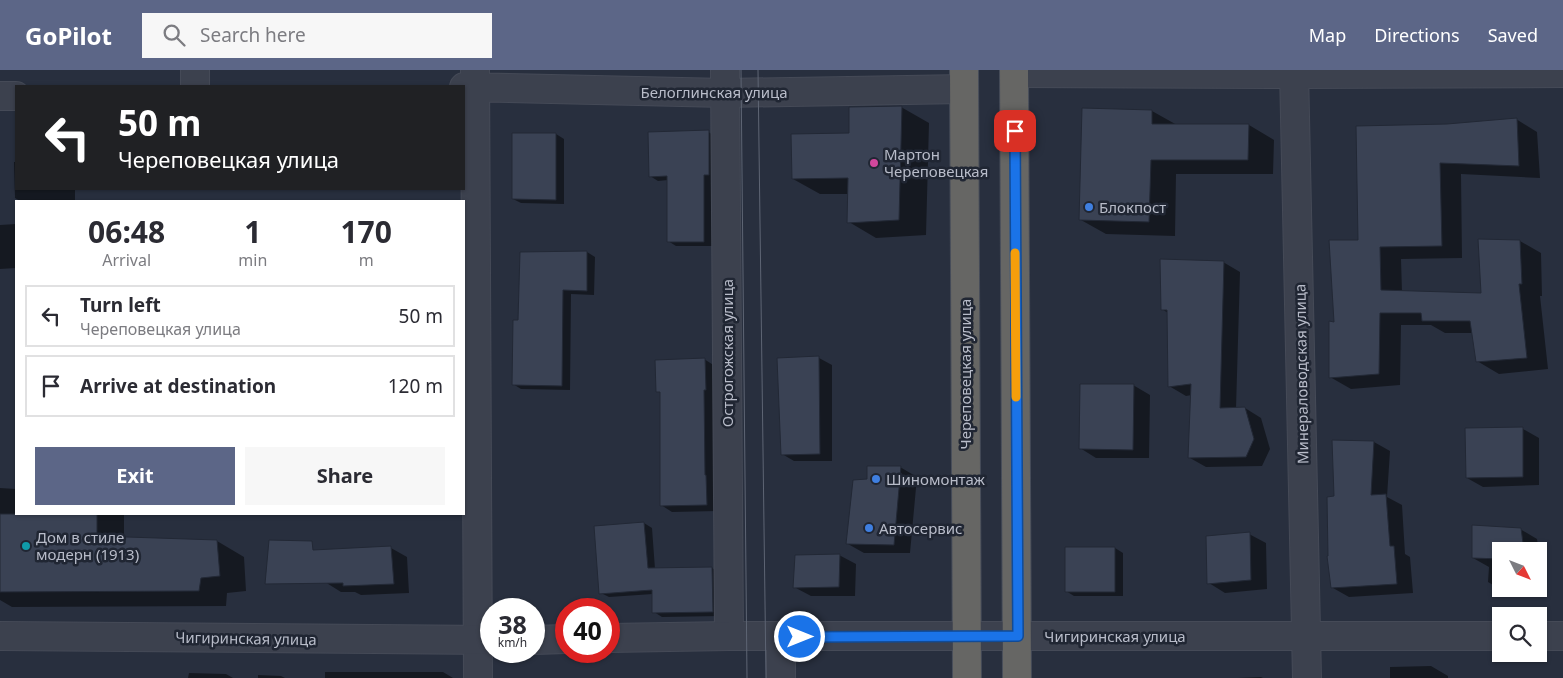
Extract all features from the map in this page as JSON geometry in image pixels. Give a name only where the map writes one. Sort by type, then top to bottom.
[{"type":"highway","points":[[1014,71],[1018,678]]},
{"type":"highway","name":"Череповецкая улица","points":[[964,80],[967,678]]},
{"type":"street","points":[[194,85],[195,70]]},
{"type":"street","points":[[1014,71],[1563,73]]},
{"type":"street","name":"Минераловодская улица","points":[[1294,72],[1307,678]]},
{"type":"street","name":"Белоглинская улица","points":[[471,82],[964,80]]},
{"type":"street","name":"Острогожская улица","points":[[725,81],[729,636]]},
{"type":"street","points":[[471,82],[484,598]]},
{"type":"street","points":[[0,96],[15,96]]},
{"type":"street","name":"Чигиринская улица","points":[[0,636],[480,640]]},
{"type":"street","name":"Чигиринская улица","points":[[620,638],[729,636],[1492,636]]},
{"type":"street","points":[[1547,636],[1563,636]]},
{"type":"street","points":[[781,637],[781,678]]},
{"type":"street","points":[[478,678],[481,663]]},
{"type":"building","name":"Мартон Череповецкая","points":[[902,106],[899,220],[847,223],[848,178],[792,179],[791,134],[849,133],[849,107]]},
{"type":"building","points":[[1082,108],[1152,110],[1152,124],[1249,124],[1248,160],[1151,160],[1149,222],[1079,220]]},
{"type":"building","points":[[1517,118],[1519,166],[1440,163],[1442,246],[1380,247],[1381,290],[1481,293],[1478,239],[1520,240],[1522,284],[1519,284],[1527,358],[1476,362],[1470,321],[1422,321],[1421,313],[1380,313],[1379,374],[1329,378],[1329,321],[1334,322],[1329,240],[1358,240],[1356,126],[1447,124]]},
{"type":"building","points":[[709,130],[709,175],[704,175],[704,242],[667,242],[667,176],[649,177],[648,132]]},
{"type":"building","points":[[512,133],[556,133],[556,200],[512,199]]},
{"type":"building","points":[[587,251],[587,291],[563,290],[562,386],[512,385],[513,320],[518,320],[520,252]]},
{"type":"building","points":[[1160,259],[1224,261],[1220,408],[1245,407],[1254,439],[1246,457],[1188,458],[1191,384],[1168,387],[1167,310],[1161,310]]},
{"type":"building","points":[[819,356],[820,454],[781,455],[777,358]]},
{"type":"building","points":[[705,358],[705,475],[707,505],[660,506],[660,392],[656,392],[655,360]]},
{"type":"building","points":[[1080,384],[1134,384],[1133,450],[1079,449]]},
{"type":"building","points":[[1523,427],[1523,477],[1466,478],[1465,428]]},
{"type":"building","points":[[1332,440],[1374,441],[1371,495],[1386,494],[1390,546],[1394,546],[1397,584],[1331,588],[1327,556],[1327,497],[1334,496]]},
{"type":"building","points":[[867,466],[901,466],[894,545],[846,544],[853,480],[867,479]]},
{"type":"building","points":[[0,514],[97,515],[97,536],[217,540],[220,576],[201,578],[199,591],[0,592]]},
{"type":"building","points":[[644,522],[648,568],[712,567],[713,612],[652,613],[652,590],[599,594],[594,526]]},
{"type":"building","points":[[1472,525],[1521,528],[1523,542],[1492,542],[1492,559],[1472,558]]},
{"type":"building","points":[[1250,532],[1251,580],[1207,584],[1206,536]]},
{"type":"building","points":[[269,540],[312,541],[313,550],[391,546],[394,584],[343,586],[343,583],[265,584]]},
{"type":"building","points":[[1065,547],[1115,547],[1115,592],[1065,592]]},
{"type":"building","points":[[840,554],[839,587],[793,588],[795,555]]},
{"type":"tram line","points":[[741,70],[747,678]]},
{"type":"tram line","points":[[758,70],[766,678]]},
{"type":"slow traffic","points":[[1015,253],[1016,397]]},
{"type":"place","name":"Мартон Череповецкая","points":[[874,163]]},
{"type":"place","name":"Блокпост","points":[[1089,207]]},
{"type":"place","name":"Шиномонтаж","points":[[876,479]]},
{"type":"place","name":"Автосервис","points":[[869,528]]},
{"type":"place","name":"Дом в стиле модерн (1913)","points":[[26,546]]},
{"type":"route","points":[[800,637],[1018,636],[1015,131]]}]
